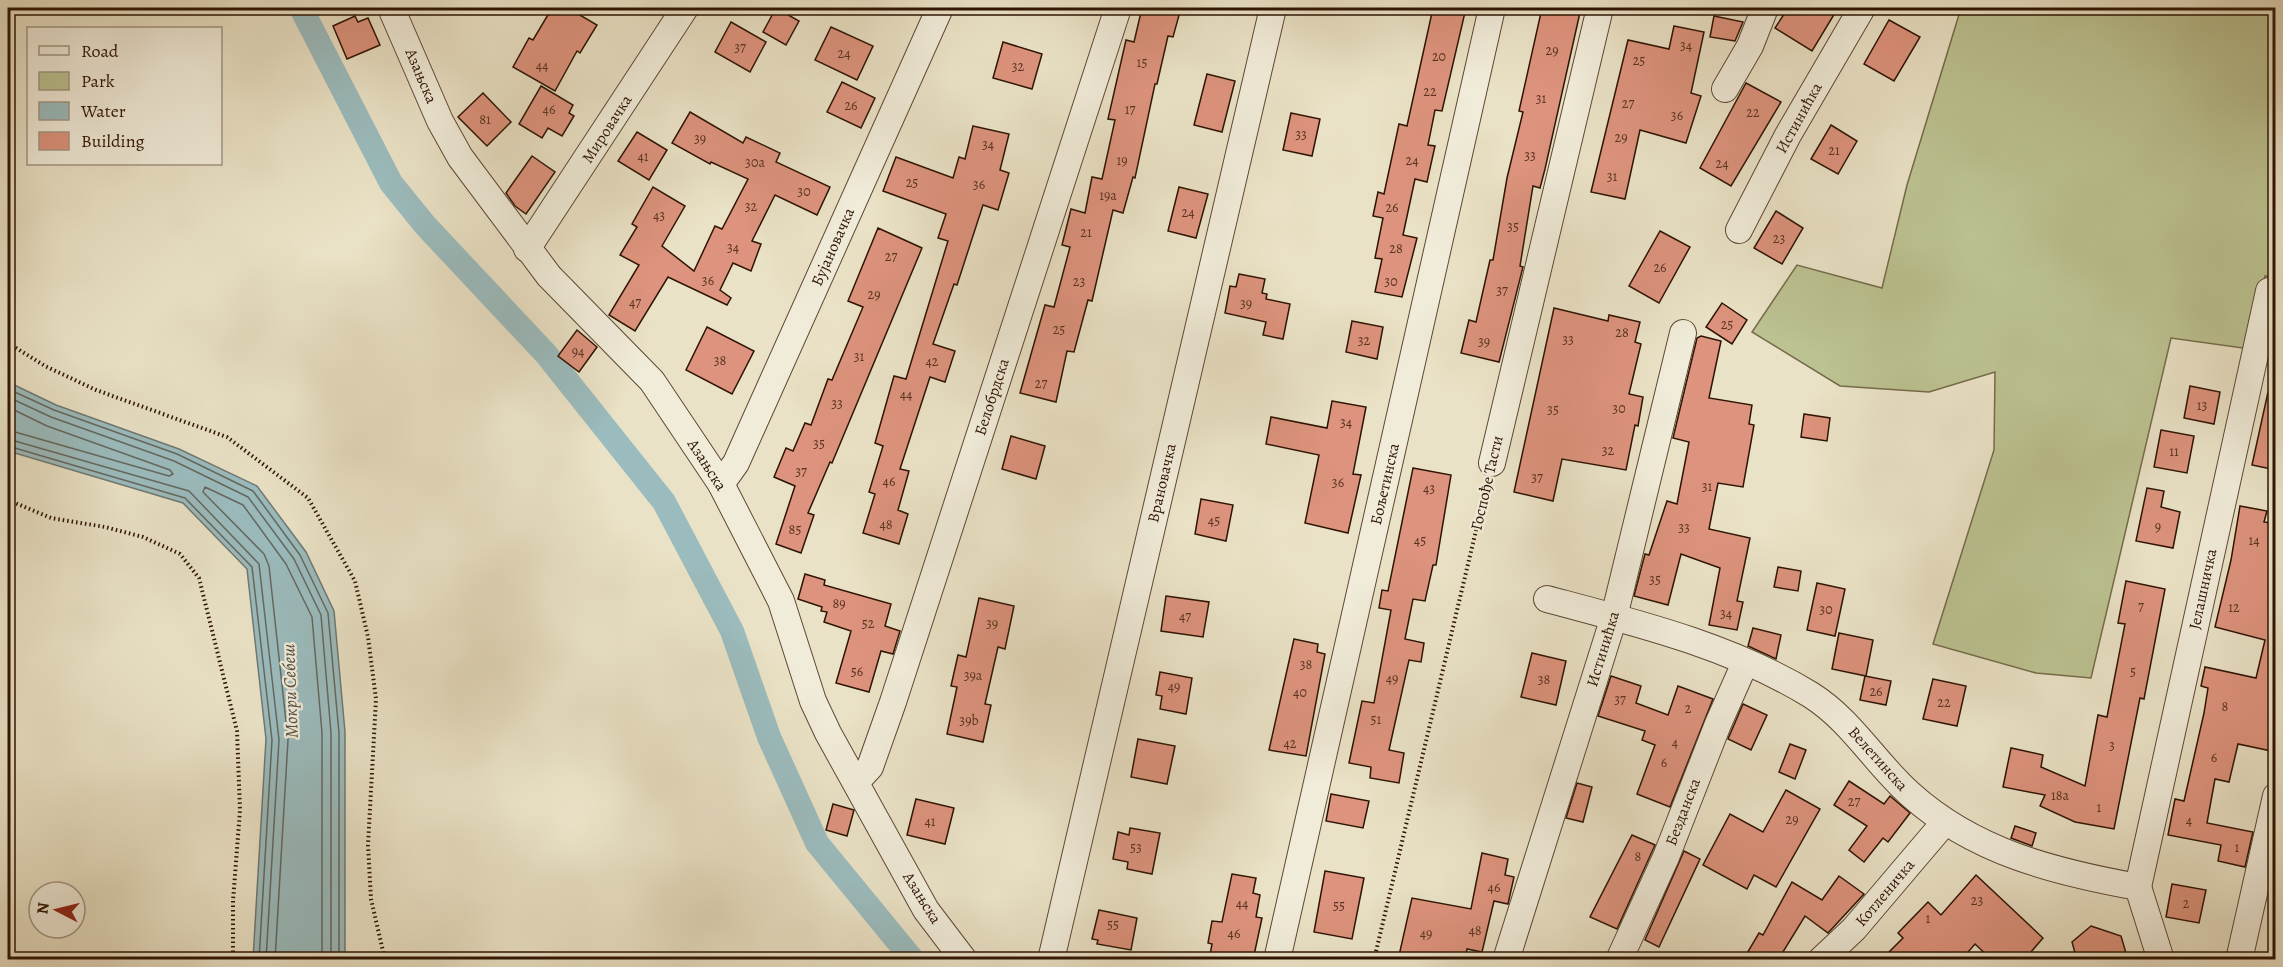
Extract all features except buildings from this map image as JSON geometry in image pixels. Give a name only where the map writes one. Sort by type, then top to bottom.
[{"type":"street","name":"Азањска","points":[[391,8],[423,84],[460,157],[527,249],[577,306],[652,381],[721,484],[781,601],[813,701],[828,733],[857,781],[926,910],[964,960]]},
{"type":"street","name":"Мировачка","points":[[527,249],[685,8]]},
{"type":"street","name":"Бујановачка","points":[[721,484],[736,463],[940,8]]},
{"type":"street","name":"Белобрдска","points":[[857,781],[870,767],[893,702],[1118,8]]},
{"type":"street","name":"Врановачка","points":[[1051,960],[1273,8]]},
{"type":"street","name":"Бољетинска","points":[[1277,960],[1492,8]]},
{"type":"street","name":"Госпође Тасти","points":[[1492,463],[1600,8]]},
{"type":"street","points":[[1725,89],[1750,46],[1765,8]]},
{"type":"street","name":"Истинићка","points":[[1739,230],[1788,135],[1862,8]]},
{"type":"street","name":"Јелашничка","points":[[2138,887],[2269,291]]},
{"type":"street","name":"Истинићка","points":[[1506,960],[1614,617],[1683,333]]},
{"type":"street","name":"Велетинска","points":[[1547,599],[1685,638],[1745,663],[1813,696],[1844,722],[1909,793],[1944,823],[2012,857],[2079,877],[2138,887]]},
{"type":"street","name":"Безданска","points":[[1618,960],[1666,857],[1718,724],[1745,663]]},
{"type":"street","points":[[2239,960],[2276,796]]},
{"type":"street","name":"Котленичка","points":[[1821,960],[1854,929],[1944,823]]},
{"type":"street","points":[[2138,887],[2161,960]]},
{"type":"path","points":[[8,344],[45,366],[96,390],[227,437],[308,498],[355,580],[368,637],[376,699],[368,845],[371,899],[385,960]]},
{"type":"path","name":"Госпође Тасти","points":[[1374,960],[1492,463]]},
{"type":"path","points":[[8,500],[51,518],[105,527],[143,537],[180,554],[199,578],[237,731],[240,810],[233,901],[233,960]]},
{"type":"green space","points":[[1961,8],[2275,8],[2275,278],[2265,276],[2250,349],[2171,338],[2091,678],[2036,673],[1933,644],[1994,450],[1995,372],[1929,392],[1840,386],[1752,332],[1797,265],[1882,288],[1907,185]]},
{"type":"water","name":"Мокри Себеш","points":[[8,382],[56,405],[179,449],[257,486],[306,552],[334,611],[345,732],[345,959],[253,959],[266,739],[247,569],[183,503],[8,451]]},
{"type":"waterway","points":[[301,8],[391,183],[425,225],[546,354],[664,502],[732,631],[769,737],[817,843],[913,960]]}]
